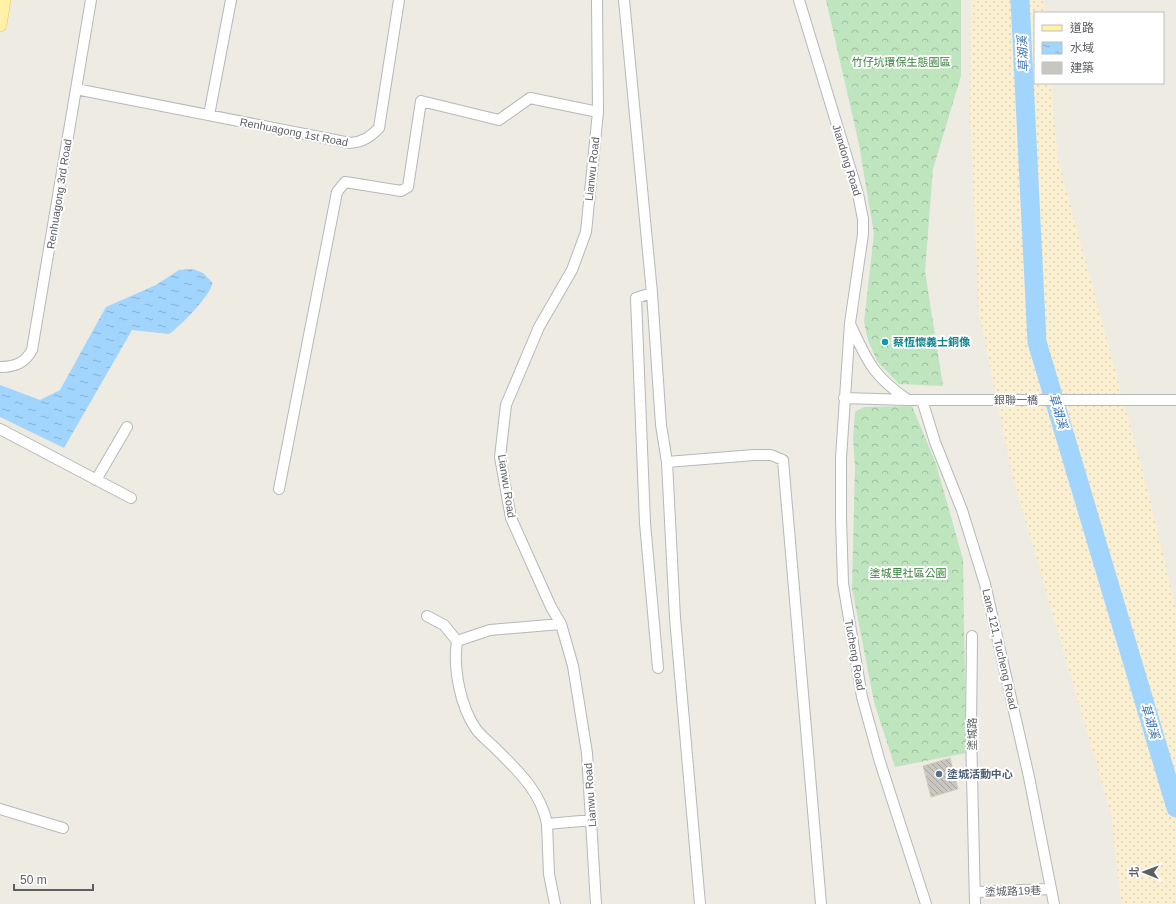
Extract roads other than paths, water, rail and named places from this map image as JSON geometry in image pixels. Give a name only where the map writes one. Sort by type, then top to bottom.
[{"type":"main road","points":[[0,25],[2,8]]},
{"type":"street","name":"Renhuagong 3rd Road","points":[[0,367],[13,366],[23,361],[32,350],[91,0]]},
{"type":"street","points":[[209,115],[231,0]]},
{"type":"street","name":"Renhuagong 1st Road","points":[[76,89],[350,143],[365,140],[379,128],[399,0]]},
{"type":"street","name":"Lianwu Road","points":[[596,904],[592,820],[586,745],[573,666],[561,624],[511,518],[500,457],[506,405],[539,327],[572,270],[586,232],[598,112],[597,0]]},
{"type":"street","points":[[624,0],[652,293],[661,425],[667,462],[675,618],[700,904]]},
{"type":"street","name":"Jiandong Road","points":[[799,0],[858,194],[863,219],[860,261],[850,323],[844,398]]},
{"type":"street","points":[[279,489],[337,192],[345,182],[401,191],[408,187],[421,101],[499,120],[530,98],[598,112]]},
{"type":"street","points":[[652,293],[636,298],[644,523],[658,668]]},
{"type":"street","points":[[850,323],[874,372],[887,386],[908,400]]},
{"type":"street","points":[[844,398],[924,400]]},
{"type":"street","name":"Tucheng Road","points":[[844,398],[840,518],[843,584],[847,612],[862,697],[880,762],[926,904]]},
{"type":"street","name":"銀聯一橋","points":[[924,400],[1176,400]]},
{"type":"street","name":"Lane 121, Tucheng Road","points":[[924,400],[933,436],[962,510],[985,584],[1029,777],[1054,904]]},
{"type":"street","points":[[96,480],[127,427]]},
{"type":"street","points":[[0,429],[131,498]]},
{"type":"street","points":[[667,462],[754,455],[771,455],[783,460],[821,904]]},
{"type":"street","points":[[427,616],[444,625],[457,641],[455,654],[456,671],[470,716],[476,729],[526,780],[545,814],[547,824],[548,874],[555,904]]},
{"type":"street","points":[[457,641],[490,630],[561,624]]},
{"type":"street","name":"塗城路","points":[[972,636],[971,731],[976,892],[975,904]]},
{"type":"street","points":[[0,809],[63,828]]},
{"type":"street","points":[[547,824],[592,820]]},
{"type":"street","name":"塗城路19巷","points":[[976,892],[1050,889]]},
{"type":"water","points":[[193,269],[203,273],[212,282],[208,293],[187,318],[169,334],[132,330],[64,448],[0,417],[0,385],[40,400],[60,390],[106,307],[156,285],[179,270]]},
{"type":"waterway","name":"草湖溪","points":[[1020,0],[1037,342],[1176,808]]},
{"type":"place","name":"蔡恆懷義士銅像","points":[[885,342]]},
{"type":"place","name":"塗城活動中心","points":[[939,774]]},
{"type":"park label","name":"竹仔坑環保生態園區","points":[[901,62]]},
{"type":"park label","name":"塗城里社區公園","points":[[908,573]]}]
